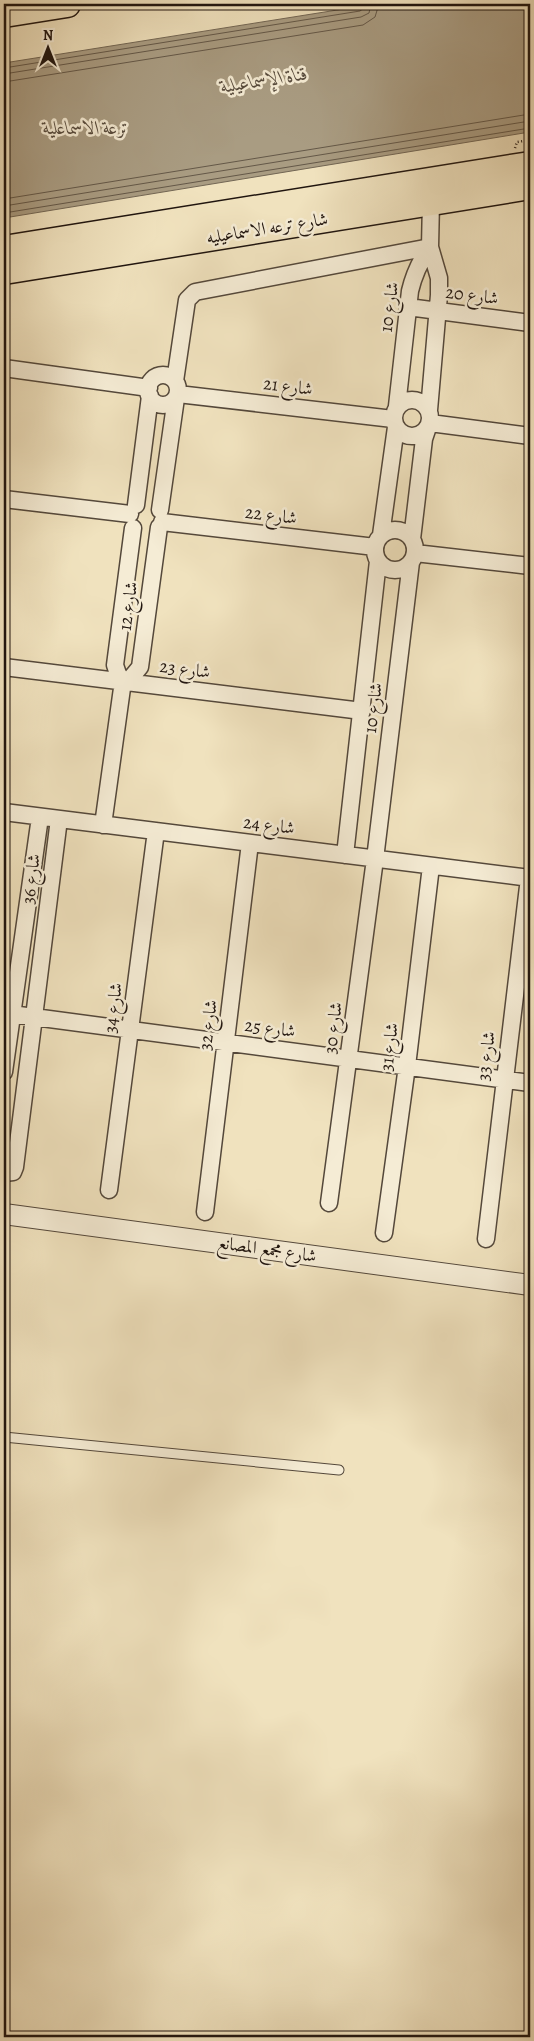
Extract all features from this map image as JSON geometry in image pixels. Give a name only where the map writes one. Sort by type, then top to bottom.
[{"type":"main road","points":[[4,14],[67,4]]},
{"type":"main road","name":"شارع ترعه الاسماعيليه","points":[[4,249],[522,157]]},
{"type":"main road","name":"شارع ترعه الاسماعيليه","points":[[4,271],[530,186]]},
{"type":"street","name":"شارع 10","points":[[375,859],[413,551],[424,439],[428,421],[438,311],[439,278],[430,247],[431,201]]},
{"type":"street","name":"شارع 10","points":[[345,855],[378,548],[408,307],[414,275],[420,260],[430,247]]},
{"type":"street","name":"شارع 12","points":[[123,681],[130,679],[140,667],[161,520],[187,300],[190,295],[200,290],[430,247]]},
{"type":"street","name":"شارع 20","points":[[408,307],[530,323]]},
{"type":"street","points":[[4,368],[149,392]]},
{"type":"street","points":[[159,376],[170,377],[176,391],[168,404],[162,405],[153,400],[149,392],[154,378],[159,376]]},
{"type":"street","name":"شارع 21","points":[[176,391],[395,417]]},
{"type":"street","name":"شارع 12","points":[[103,825],[123,681],[118,674],[116,665],[149,392]]},
{"type":"street","points":[[410,400],[418,400],[428,421],[421,434],[407,436],[395,417],[410,400]]},
{"type":"street","points":[[428,421],[530,436]]},
{"type":"street","points":[[4,499],[133,516]]},
{"type":"street","points":[[141,503],[152,503],[161,520],[149,534],[137,532],[133,516],[141,503]]},
{"type":"street","name":"شارع 22","points":[[161,520],[378,548]]},
{"type":"street","points":[[394,529],[401,530],[413,551],[406,567],[391,570],[378,548],[394,529]]},
{"type":"street","points":[[413,551],[530,566]]},
{"type":"street","name":"شارع 23","points":[[4,667],[362,710]]},
{"type":"street","name":"شارع 24","points":[[4,812],[529,878]]},
{"type":"street","name":"شارع 36","points":[[4,1072],[8,1014],[40,817]]},
{"type":"street","name":"شارع 36","points":[[4,1173],[13,1172],[16,1167],[33,1017],[59,819]]},
{"type":"street","name":"شارع 34","points":[[110,1190],[156,831]]},
{"type":"street","name":"شارع 32","points":[[204,1212],[250,843]]},
{"type":"street","name":"شارع 30","points":[[329,1203],[375,859]]},
{"type":"street","name":"شارع 31","points":[[384,1233],[407,1066],[431,866]]},
{"type":"street","name":"شارع 33","points":[[486,1239],[529,878]]},
{"type":"street","name":"شارع 25","points":[[8,1014],[530,1083]]},
{"type":"street","name":"شارع مجمع المصانع","points":[[4,1214],[530,1285]]},
{"type":"lane","points":[[4,1437],[339,1470]]},
{"type":"path","points":[[522,157],[517,142],[530,140]]},
{"type":"water","name":"ترعة الاسماعلية","points":[[375,4],[530,4],[530,132],[4,218],[4,63]]},
{"type":"water label","name":"قناة الإسماعيلية","points":[[264,79]]}]
